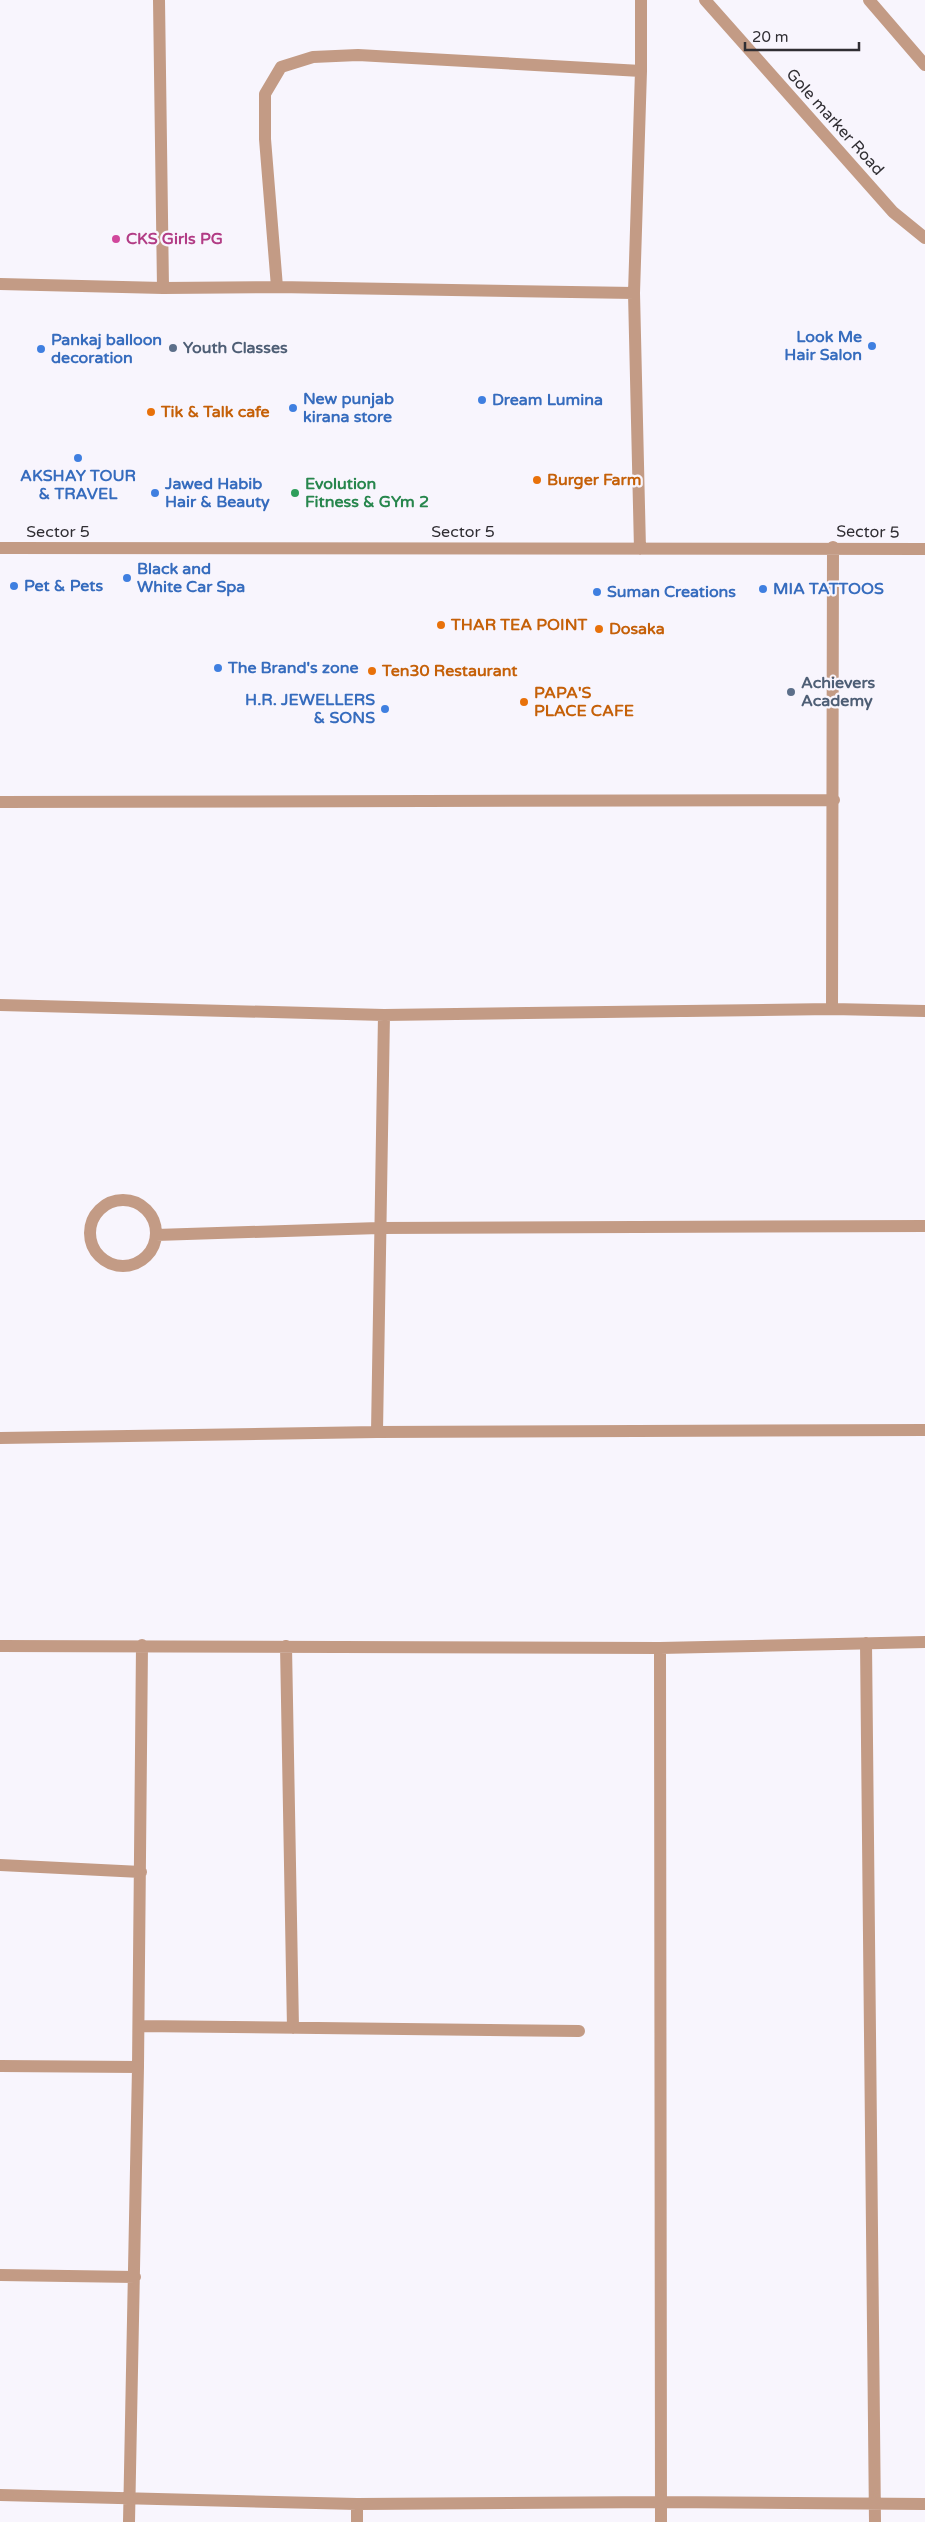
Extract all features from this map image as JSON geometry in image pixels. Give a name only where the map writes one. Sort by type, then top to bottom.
[{"type":"street","points":[[159,0],[163,288]]},
{"type":"street","points":[[640,549],[634,293],[641,71],[641,0]]},
{"type":"street","name":"Gole marker Road","points":[[705,0],[893,212],[925,238]]},
{"type":"street","points":[[868,0],[925,65]]},
{"type":"street","points":[[277,286],[264,139],[265,94],[281,67],[313,57],[358,55],[641,71]]},
{"type":"street","points":[[0,284],[163,288],[277,286],[634,293]]},
{"type":"street","name":"Sector 5","points":[[0,548],[925,549]]},
{"type":"street","points":[[832,1009],[834,800],[833,548]]},
{"type":"street","points":[[0,802],[834,800]]},
{"type":"street","points":[[0,1005],[384,1015],[832,1009],[925,1011]]},
{"type":"street","points":[[377,1432],[384,1015]]},
{"type":"street","points":[[121,1200],[132,1200],[150,1213],[155,1224],[156,1235],[148,1255],[140,1262],[119,1266],[109,1264],[100,1257],[94,1249],[90,1228],[93,1217],[105,1205],[121,1200]]},
{"type":"street","points":[[156,1235],[379,1228],[925,1226]]},
{"type":"street","points":[[0,1438],[377,1432],[925,1430]]},
{"type":"street","points":[[0,1646],[660,1648],[925,1642]]},
{"type":"street","points":[[866,1643],[875,2522]]},
{"type":"street","points":[[129,2522],[139,2026],[142,1646]]},
{"type":"street","points":[[286,1646],[293,2028]]},
{"type":"street","points":[[660,1648],[661,2522]]},
{"type":"street","points":[[0,1865],[141,1872]]},
{"type":"street","points":[[139,2026],[579,2031]]},
{"type":"street","points":[[0,2066],[138,2068]]},
{"type":"street","points":[[0,2275],[135,2277]]},
{"type":"street","points":[[0,2495],[357,2504],[662,2502],[925,2504]]},
{"type":"street","points":[[357,2504],[357,2522]]},
{"type":"place","name":"CKS Girls PG","points":[[116,239]]},
{"type":"place","name":"Look Me Hair Salon","points":[[872,346]]},
{"type":"place","name":"Youth Classes","points":[[173,348]]},
{"type":"place","name":"Pankaj balloon decoration","points":[[41,349]]},
{"type":"place","name":"Dream Lumina","points":[[482,400]]},
{"type":"place","name":"New punjab kirana store","points":[[293,408]]},
{"type":"place","name":"Tik & Talk cafe","points":[[151,412]]},
{"type":"place","name":"AKSHAY TOUR & TRAVEL","points":[[78,458]]},
{"type":"place","name":"Burger Farm","points":[[537,480]]},
{"type":"place","name":"Jawed Habib Hair & Beauty","points":[[155,493]]},
{"type":"place","name":"Evolution Fitness & GYm 2","points":[[295,493]]},
{"type":"place","name":"Black and White Car Spa","points":[[127,578]]},
{"type":"place","name":"Pet & Pets","points":[[14,586]]},
{"type":"place","name":"MIA TATTOOS","points":[[763,589]]},
{"type":"place","name":"Suman Creations","points":[[597,592]]},
{"type":"place","name":"THAR TEA POINT","points":[[441,625]]},
{"type":"place","name":"Dosaka","points":[[599,629]]},
{"type":"place","name":"The Brand's zone","points":[[218,668]]},
{"type":"place","name":"Ten30 Restaurant","points":[[372,671]]},
{"type":"place","name":"Achievers Academy","points":[[791,692]]},
{"type":"place","name":"PAPA'S PLACE CAFE","points":[[524,702]]},
{"type":"place","name":"H.R. JEWELLERS & SONS","points":[[385,709]]}]
